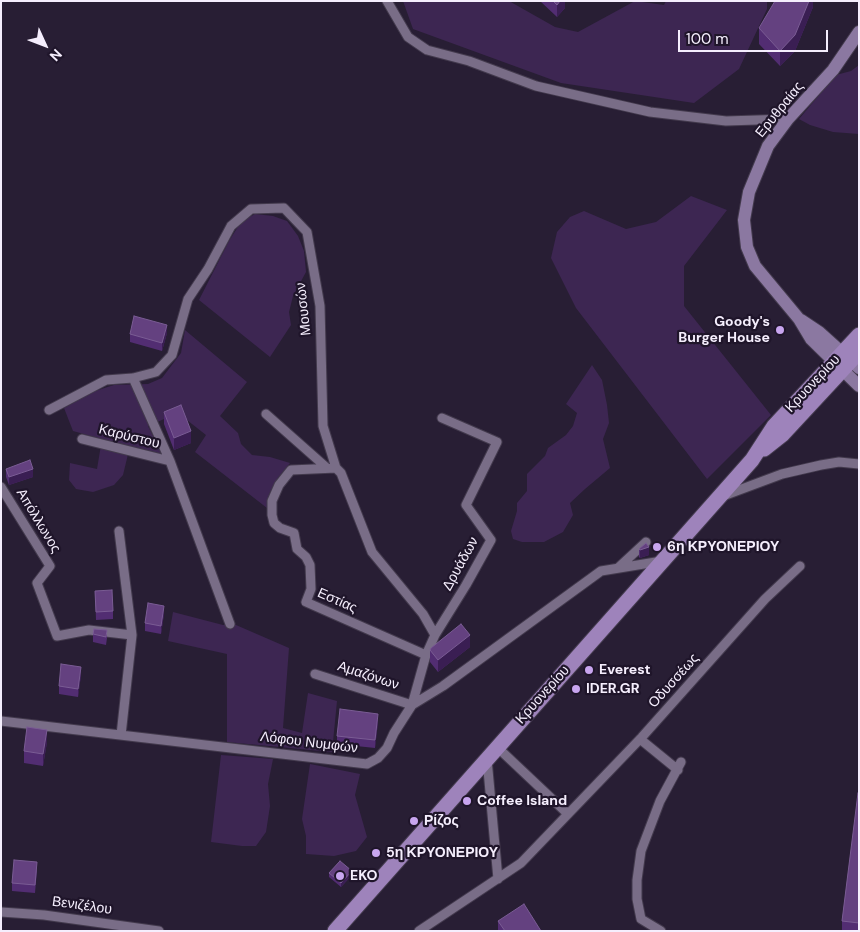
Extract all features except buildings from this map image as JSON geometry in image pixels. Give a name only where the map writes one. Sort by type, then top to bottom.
[{"type":"main road","name":"Ερυθραίας","points":[[859,32],[832,70],[788,119],[768,146],[755,176],[744,220],[750,256],[755,266],[799,319],[819,332],[848,361],[859,386]]},
{"type":"main road","name":"Κρυονερίου","points":[[335,931],[752,460],[783,434],[848,361],[859,335]]},
{"type":"street","points":[[387,1],[408,37],[427,50],[469,61],[536,86],[650,112],[726,121],[788,119]]},
{"type":"street","name":"Μουσών","points":[[49,410],[106,380],[133,378],[156,372],[172,355],[188,299],[208,269],[231,226],[252,209],[284,208],[307,232],[320,306],[323,426],[331,468],[341,473],[372,552],[423,614],[435,635]]},
{"type":"street","points":[[133,378],[170,461],[230,624]]},
{"type":"street","points":[[266,414],[331,468]]},
{"type":"street","name":"Δρυάδων","points":[[412,705],[426,655],[435,635],[491,540],[466,505],[497,442],[442,418]]},
{"type":"street","name":"Καρύστου","points":[[82,439],[170,461]]},
{"type":"street","points":[[718,498],[782,474],[839,462],[859,464]]},
{"type":"street","name":"Εστίας","points":[[331,468],[290,470],[279,485],[272,501],[274,523],[280,528],[294,533],[297,549],[306,557],[311,573],[311,588],[306,602],[426,655]]},
{"type":"street","name":"Απόλλωνος","points":[[1,487],[50,566],[38,583],[57,636],[89,630],[132,636]]},
{"type":"street","points":[[118,531],[132,636],[121,736]]},
{"type":"street","points":[[619,567],[646,542]]},
{"type":"street","name":"Λόφου Νυμφών","points":[[1,721],[367,764],[378,758],[387,748],[412,705],[443,686],[601,571],[662,561]]},
{"type":"street","name":"Οδυσσέως","points":[[419,931],[521,863],[640,739],[765,599],[800,566]]},
{"type":"street","name":"Αμαζόνων","points":[[315,674],[412,705]]},
{"type":"street","points":[[640,739],[679,766],[660,801],[640,850],[637,899],[641,919],[662,931]]},
{"type":"street","points":[[492,753],[568,814]]},
{"type":"street","points":[[492,753],[498,879]]},
{"type":"street","name":"Βενιζέλου","points":[[1,912],[44,915],[159,931]]},
{"type":"shaded area","points":[[403,1],[509,1],[555,27],[578,32],[635,1],[664,5],[666,1],[767,1],[767,9],[739,69],[694,103],[561,83],[413,29]]},
{"type":"shaded area","points":[[859,65],[859,134],[833,132],[810,125],[799,119],[836,75],[851,71]]},
{"type":"shaded area","points":[[691,196],[727,210],[684,266],[684,306],[771,415],[707,479],[576,308],[551,258],[557,232],[570,217],[584,211],[626,229],[656,222]]},
{"type":"shaded area","points":[[255,214],[273,216],[287,221],[298,236],[304,251],[306,272],[293,296],[289,312],[291,325],[270,357],[199,300],[229,241],[241,222]]},
{"type":"shaded area","points":[[185,330],[247,382],[220,416],[238,433],[241,444],[252,455],[270,457],[290,463],[277,479],[270,492],[267,508],[195,452],[206,435],[178,413],[148,426],[162,454],[130,446],[123,475],[114,485],[93,492],[76,489],[69,480],[70,463],[97,469],[102,439],[73,431],[64,408],[92,392],[114,385],[148,384],[162,378],[181,353]]},
{"type":"shaded area","points":[[592,365],[602,380],[607,405],[609,423],[603,439],[610,468],[570,503],[573,515],[563,532],[544,542],[522,542],[513,539],[511,531],[517,511],[517,503],[527,491],[527,474],[545,456],[548,448],[566,435],[573,426],[577,413],[566,404]]},
{"type":"shaded area","points":[[173,612],[223,625],[236,625],[289,648],[283,728],[302,733],[308,693],[337,701],[332,752],[227,742],[227,654],[168,641]]},
{"type":"shaded area","points":[[221,755],[273,759],[268,784],[270,806],[266,832],[256,846],[211,842]]},
{"type":"shaded area","points":[[310,764],[360,774],[355,795],[367,837],[356,851],[334,856],[306,854],[306,836],[302,819]]},
{"type":"place","name":"Goody's Burger House","points":[[780,330]]},
{"type":"place","name":"6η ΚΡΥΟΝΕΡΙΟΥ","points":[[657,547]]},
{"type":"place","name":"Everest","points":[[589,670]]},
{"type":"place","name":"IDER.GR","points":[[576,689]]},
{"type":"place","name":"Coffee Island","points":[[467,801]]},
{"type":"place","name":"Ρίζος","points":[[414,821]]},
{"type":"place","name":"5η ΚΡΥΟΝΕΡΙΟΥ","points":[[376,853]]},
{"type":"place","name":"EKO","points":[[340,876]]}]
